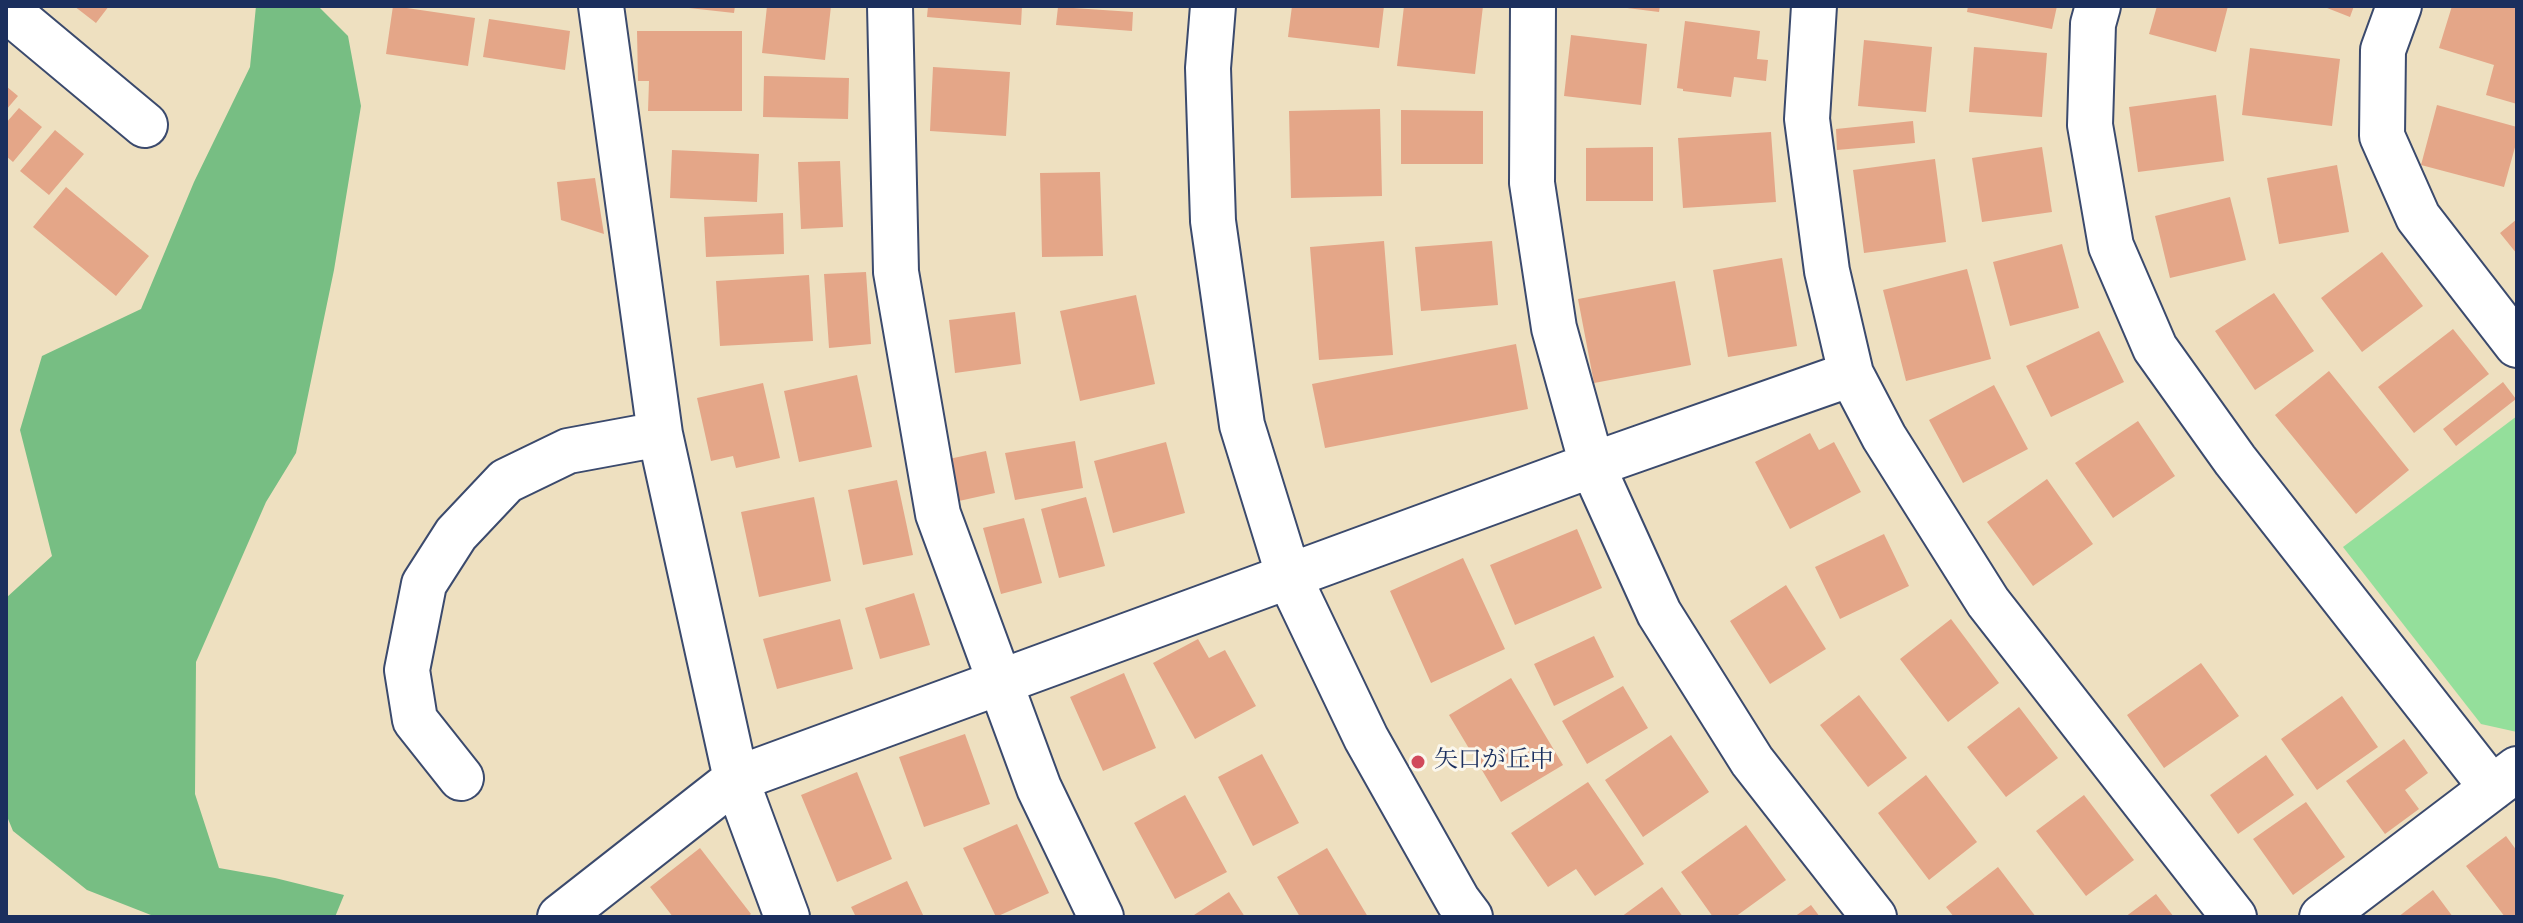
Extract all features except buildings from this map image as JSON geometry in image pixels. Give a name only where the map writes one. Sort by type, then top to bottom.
[{"type":"street","points":[[601,6],[660,434],[736,779],[787,917]]},
{"type":"street","points":[[890,6],[896,272],[938,514],[1039,788],[1101,917]]},
{"type":"street","points":[[1213,6],[1208,68],[1213,221],[1242,425],[1289,577],[1366,738],[1470,917]]},
{"type":"street","points":[[1533,6],[1532,183],[1554,328],[1592,465],[1659,613],[1752,761],[1874,917]]},
{"type":"street","points":[[1814,6],[1807,119],[1827,271],[1851,374],[1884,437],[1988,602],[2234,917]]},
{"type":"street","points":[[2098,6],[2093,24],[2090,125],[2111,246],[2155,348],[2235,460],[2505,779],[2322,917]]},
{"type":"street","points":[[2399,6],[2383,50],[2382,136],[2418,217],[2517,345]]},
{"type":"street","points":[[6,9],[145,125]]},
{"type":"street","points":[[560,917],[736,779],[1592,465],[1851,374]]},
{"type":"street","points":[[461,778],[415,720],[407,670],[424,584],[456,534],[506,481],[568,451],[660,434]]},
{"type":"green space","points":[[256,6],[318,6],[348,36],[361,106],[334,270],[296,453],[266,502],[196,662],[195,794],[219,868],[344,895],[335,917],[156,917],[87,890],[13,831],[6,814],[6,598],[52,556],[20,430],[42,356],[141,309],[194,182],[250,67]]},
{"type":"green space","points":[[2517,416],[2517,732],[2481,724],[2343,547]]},
{"type":"place","name":"矢口が丘中","points":[[1418,762]]}]
